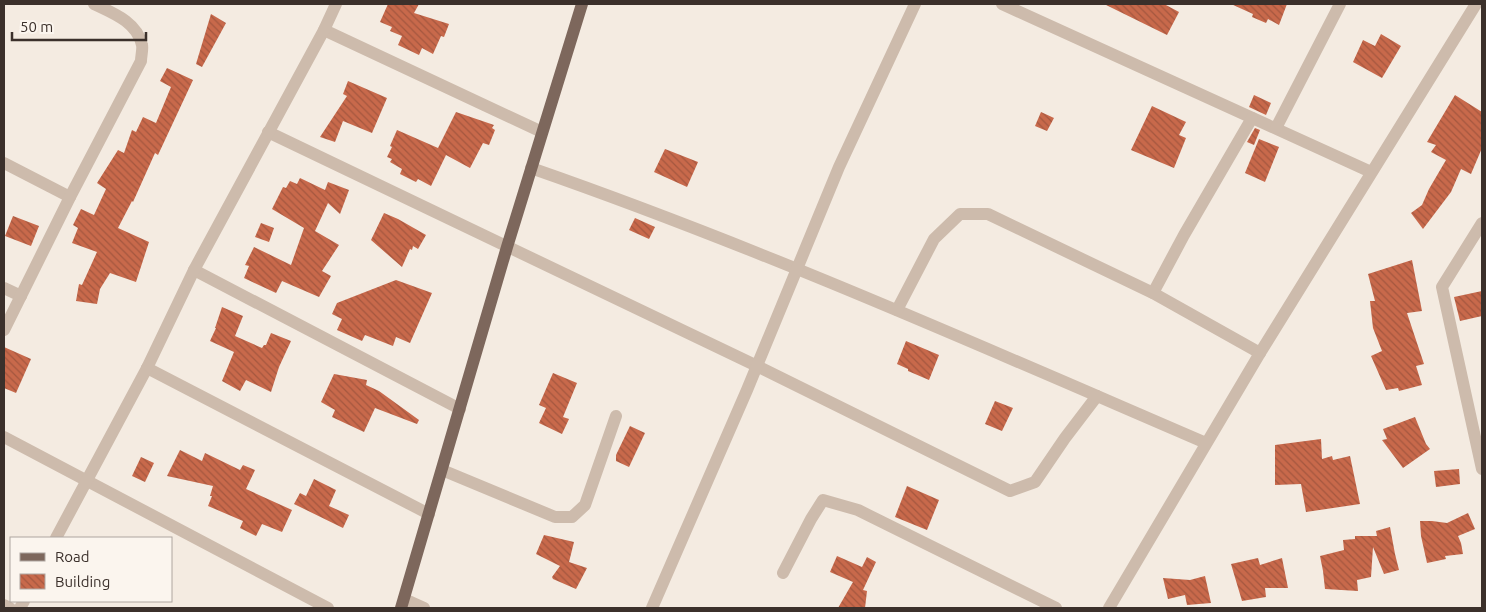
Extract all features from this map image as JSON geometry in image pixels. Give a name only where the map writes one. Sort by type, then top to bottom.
[{"type":"main road","points":[[402,603],[507,247],[582,4]]},
{"type":"street","points":[[4,330],[70,197],[141,61],[143,45],[135,28],[122,18],[94,4]]},
{"type":"street","points":[[57,537],[147,368],[194,270],[324,30],[336,4]]},
{"type":"street","points":[[652,608],[839,167],[915,4]]},
{"type":"street","points":[[1002,4],[1371,172]]},
{"type":"street","points":[[1276,128],[1340,4]]},
{"type":"street","points":[[1109,608],[1260,353],[1476,4]]},
{"type":"street","points":[[324,30],[542,132]]},
{"type":"street","points":[[1153,293],[1184,235],[1252,118]]},
{"type":"street","points":[[268,132],[756,366],[1010,491],[1035,482],[1097,396]]},
{"type":"street","points":[[4,163],[70,197]]},
{"type":"street","points":[[531,168],[622,199],[797,268],[1206,443]]},
{"type":"street","points":[[897,310],[934,239],[960,214],[988,214],[1153,293],[1260,353]]},
{"type":"street","points":[[1482,223],[1442,287],[1482,469]]},
{"type":"street","points":[[194,270],[460,409]]},
{"type":"street","points":[[4,288],[21,296]]},
{"type":"street","points":[[147,368],[429,514]]},
{"type":"street","points":[[442,470],[554,517],[572,517],[585,505],[616,416]]},
{"type":"street","points":[[4,437],[87,480],[305,603],[328,608]]},
{"type":"street","points":[[783,573],[823,500],[858,510],[1056,608]]},
{"type":"street","points":[[402,603],[424,608]]},
{"type":"street","points":[[4,605],[10,608]]},
{"type":"building","points":[[388,4],[419,4],[414,13],[449,24],[444,37],[441,36],[433,54],[422,48],[419,55],[398,45],[402,36],[390,31],[392,27],[380,22]]},
{"type":"building","points":[[1104,4],[1164,4],[1179,12],[1167,35]]},
{"type":"building","points":[[1231,4],[1287,4],[1279,25],[1268,19],[1266,23],[1252,17],[1253,14]]},
{"type":"building","points":[[211,14],[226,23],[202,67],[196,64]]},
{"type":"building","points":[[1381,34],[1401,46],[1382,78],[1353,62],[1363,40],[1375,46]]},
{"type":"building","points":[[167,68],[193,80],[158,155],[155,153],[133,202],[118,228],[149,242],[136,282],[110,273],[100,289],[97,304],[76,301],[79,284],[82,285],[97,252],[72,243],[78,228],[73,225],[81,209],[94,215],[106,189],[97,183],[118,150],[124,153],[132,130],[136,132],[143,117],[156,123],[171,87],[160,81]]},
{"type":"building","points":[[348,81],[387,98],[372,133],[343,121],[335,142],[320,137],[347,96],[343,94]]},
{"type":"building","points":[[1254,95],[1271,103],[1266,115],[1249,107]]},
{"type":"building","points":[[1455,95],[1482,112],[1482,148],[1471,174],[1461,169],[1451,192],[1423,229],[1411,213],[1422,205],[1446,160],[1431,152],[1436,145],[1427,142]]},
{"type":"building","points":[[1152,106],[1186,122],[1179,135],[1186,138],[1174,168],[1131,150]]},
{"type":"building","points":[[456,112],[494,125],[492,128],[495,130],[489,145],[483,143],[470,168],[446,155],[431,186],[418,179],[416,182],[400,174],[402,169],[390,162],[392,159],[387,157],[397,130],[438,148]]},
{"type":"building","points":[[1041,112],[1054,118],[1047,131],[1035,126]]},
{"type":"building","points":[[1255,128],[1260,130],[1254,145],[1247,142]]},
{"type":"building","points":[[1259,139],[1279,147],[1265,182],[1245,173]]},
{"type":"building","points":[[665,149],[698,162],[687,187],[654,172]]},
{"type":"building","points":[[300,178],[325,190],[328,182],[349,190],[340,214],[328,203],[315,231],[339,245],[322,271],[331,276],[319,297],[282,281],[276,293],[244,278],[249,266],[245,265],[254,247],[291,265],[304,228],[272,209],[283,187],[286,188],[290,181],[297,184]]},
{"type":"building","points":[[384,213],[426,235],[418,249],[413,246],[412,250],[410,249],[402,267],[371,240]]},
{"type":"building","points":[[13,216],[39,226],[31,246],[5,236]]},
{"type":"building","points":[[635,218],[655,227],[649,239],[629,230]]},
{"type":"building","points":[[261,223],[274,228],[269,242],[255,237]]},
{"type":"building","points":[[1412,260],[1422,311],[1407,313],[1424,364],[1416,366],[1422,385],[1399,391],[1398,388],[1386,390],[1371,356],[1382,351],[1373,328],[1370,301],[1375,301],[1368,274]]},
{"type":"building","points":[[396,280],[432,293],[410,343],[396,337],[393,346],[365,335],[362,341],[337,330],[342,319],[332,314],[337,303]]},
{"type":"building","points":[[1482,291],[1482,316],[1460,321],[1454,297]]},
{"type":"building","points":[[222,307],[243,316],[235,336],[262,348],[266,345],[271,333],[291,341],[279,367],[271,392],[246,380],[240,391],[222,381],[234,352],[210,341]]},
{"type":"building","points":[[906,341],[939,355],[929,380],[897,364]]},
{"type":"building","points":[[4,347],[31,359],[16,393],[4,388]]},
{"type":"building","points":[[553,373],[577,383],[563,417],[569,419],[562,434],[539,423],[546,408],[539,405]]},
{"type":"building","points":[[334,374],[367,380],[366,385],[379,391],[419,420],[417,424],[375,408],[364,432],[332,417],[335,410],[321,402]]},
{"type":"building","points":[[995,401],[1013,408],[1002,431],[985,424]]},
{"type":"building","points":[[1415,417],[1430,449],[1403,468],[1382,440],[1387,439],[1383,429]]},
{"type":"building","points":[[630,426],[645,433],[629,467],[616,461],[616,455]]},
{"type":"building","points":[[1321,439],[1322,459],[1332,456],[1333,460],[1350,456],[1360,504],[1306,512],[1301,484],[1275,485],[1275,445]]},
{"type":"building","points":[[180,450],[202,461],[205,453],[240,470],[243,465],[255,470],[246,489],[292,510],[282,532],[262,524],[256,536],[240,528],[243,521],[208,506],[213,486],[167,476]]},
{"type":"building","points":[[141,457],[154,463],[145,482],[132,476]]},
{"type":"building","points":[[1459,469],[1460,484],[1436,487],[1434,471]]},
{"type":"building","points":[[314,479],[336,490],[329,506],[349,515],[343,528],[294,504],[300,493],[306,496]]},
{"type":"building","points":[[907,486],[939,500],[927,530],[895,517]]},
{"type":"building","points":[[1468,513],[1475,529],[1458,536],[1463,554],[1445,556],[1446,559],[1427,563],[1420,521],[1447,523]]},
{"type":"building","points":[[1390,527],[1399,570],[1384,574],[1373,547],[1371,577],[1357,580],[1358,591],[1325,589],[1320,556],[1344,550],[1343,540],[1355,539],[1355,536],[1377,536],[1376,531]]},
{"type":"building","points":[[544,535],[574,542],[569,562],[587,568],[576,589],[553,579],[552,577],[560,566],[536,554]]},
{"type":"building","points":[[837,556],[862,567],[867,557],[876,562],[863,590],[867,591],[865,608],[838,608],[853,582],[830,572]]},
{"type":"building","points":[[1258,558],[1260,565],[1282,558],[1288,588],[1265,588],[1266,597],[1242,601],[1231,564]]},
{"type":"building","points":[[1205,576],[1211,603],[1187,605],[1185,595],[1168,599],[1163,578],[1190,580]]}]
